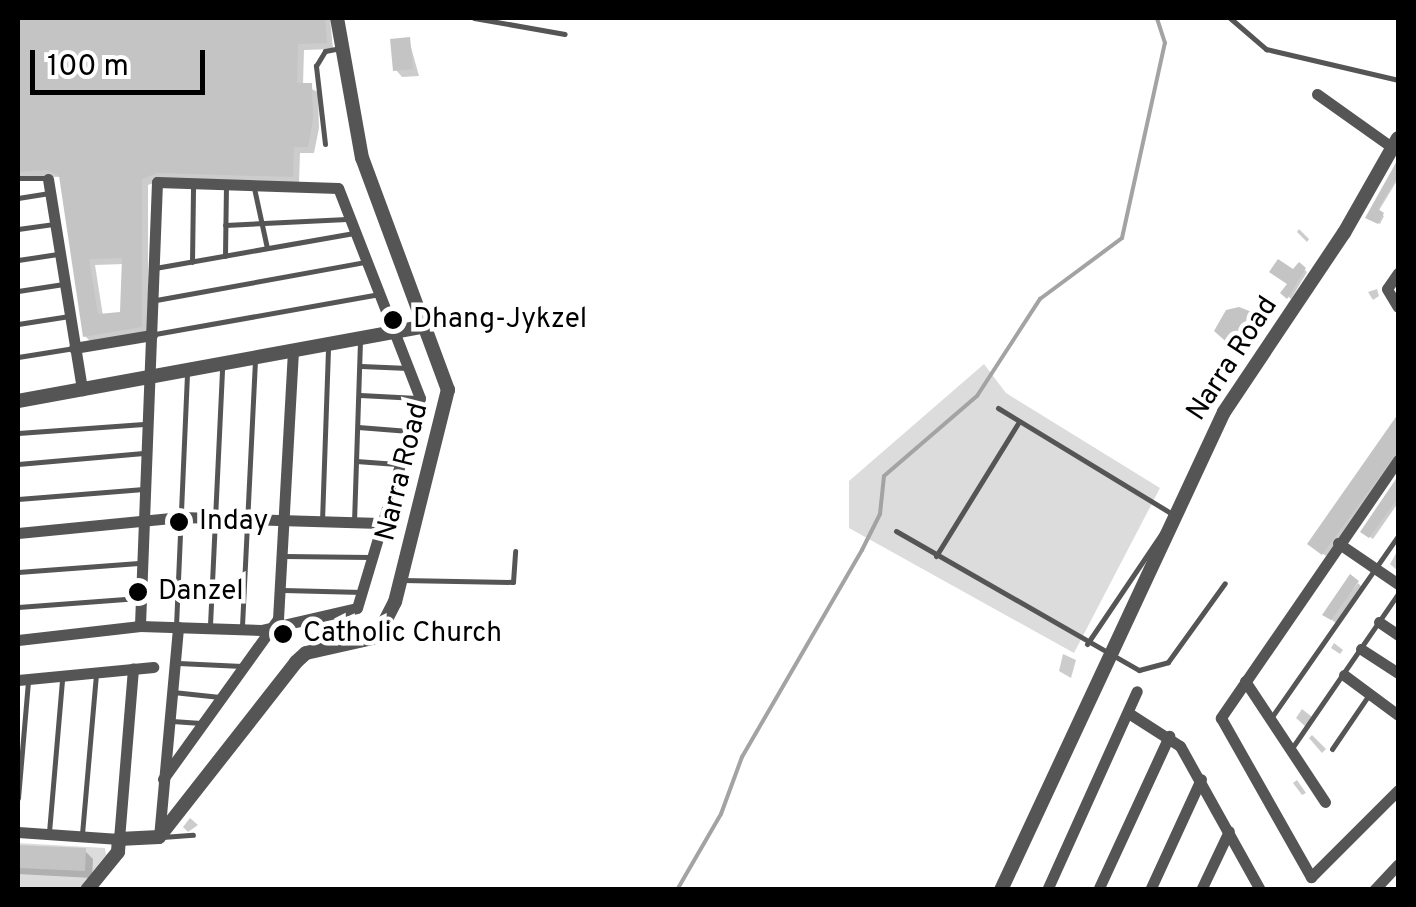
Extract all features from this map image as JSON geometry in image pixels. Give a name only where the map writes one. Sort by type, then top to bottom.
[{"type":"street","name":"Narra Road","points":[[157,838],[296,662],[382,633],[402,580],[448,399],[362,158],[338,18]]},
{"type":"street","points":[[1317,94],[1396,143]]},
{"type":"street","name":"Narra Road","points":[[1001,890],[1224,412],[1291,316],[1396,143]]},
{"type":"street","points":[[48,178],[82,390]]},
{"type":"street","points":[[18,640],[140,626],[276,628],[358,608],[397,464],[420,398],[338,188],[157,182],[140,626]]},
{"type":"street","points":[[1398,273],[1387,288],[1398,307]]},
{"type":"street","points":[[18,400],[423,328]]},
{"type":"street","points":[[74,348],[152,335]]},
{"type":"street","points":[[163,779],[276,628],[293,351]]},
{"type":"street","points":[[1398,460],[1245,681],[1222,722],[1310,877],[1398,790]]},
{"type":"street","points":[[18,533],[181,516],[380,522]]},
{"type":"street","points":[[1338,543],[1398,584]]},
{"type":"street","points":[[1380,622],[1398,635]]},
{"type":"street","points":[[18,832],[157,838],[177,627]]},
{"type":"street","points":[[1361,648],[1398,673]]},
{"type":"street","points":[[23,679],[152,667]]},
{"type":"street","points":[[86,890],[118,852],[134,668]]},
{"type":"street","points":[[1344,675],[1398,714]]},
{"type":"street","points":[[1245,681],[1325,802]]},
{"type":"street","points":[[1047,890],[1130,714],[1137,691]]},
{"type":"street","points":[[1130,714],[1169,736],[1202,779],[1259,889]]},
{"type":"street","points":[[1098,890],[1169,736]]},
{"type":"street","points":[[1150,890],[1202,779]]},
{"type":"street","points":[[1201,890],[1228,831]]},
{"type":"street","points":[[1374,890],[1398,864]]},
{"type":"lane","points":[[474,18],[565,34]]},
{"type":"lane","points":[[1230,18],[1266,48],[1398,80]]},
{"type":"lane","points":[[325,144],[316,66],[325,52],[342,48]]},
{"type":"lane","points":[[18,178],[48,178]]},
{"type":"lane","points":[[192,262],[193,183]]},
{"type":"lane","points":[[225,256],[226,184]]},
{"type":"lane","points":[[254,185],[267,248]]},
{"type":"lane","points":[[18,198],[48,193]]},
{"type":"lane","points":[[226,225],[261,220],[349,218]]},
{"type":"lane","points":[[18,229],[53,224]]},
{"type":"lane","points":[[155,268],[355,233]]},
{"type":"lane","points":[[18,260],[58,254]]},
{"type":"lane","points":[[153,300],[366,262]]},
{"type":"lane","points":[[18,291],[63,284]]},
{"type":"lane","points":[[152,335],[379,294]]},
{"type":"lane","points":[[18,324],[68,316]]},
{"type":"lane","points":[[354,522],[360,340]]},
{"type":"lane","points":[[322,521],[328,345]]},
{"type":"lane","points":[[18,357],[74,348]]},
{"type":"lane","points":[[242,630],[255,358]]},
{"type":"lane","points":[[210,628],[222,363]]},
{"type":"lane","points":[[361,366],[408,368]]},
{"type":"lane","points":[[177,627],[188,369]]},
{"type":"lane","points":[[360,395],[420,398]]},
{"type":"lane","points":[[998,408],[1174,517],[1157,533],[1087,644]]},
{"type":"lane","points":[[18,433],[150,423]]},
{"type":"lane","points":[[936,556],[1018,423]]},
{"type":"lane","points":[[358,428],[409,431]]},
{"type":"lane","points":[[18,464],[148,452]]},
{"type":"lane","points":[[356,461],[397,464]]},
{"type":"lane","points":[[18,499],[145,489]]},
{"type":"lane","points":[[896,531],[1107,656],[1139,670],[1161,668],[1226,583]]},
{"type":"lane","points":[[1271,718],[1398,536]]},
{"type":"lane","points":[[402,580],[513,582],[515,551]]},
{"type":"lane","points":[[281,556],[370,557]]},
{"type":"lane","points":[[18,572],[143,563]]},
{"type":"lane","points":[[280,590],[362,592]]},
{"type":"lane","points":[[1292,749],[1398,594]]},
{"type":"lane","points":[[18,607],[142,598]]},
{"type":"lane","points":[[175,663],[248,666]]},
{"type":"lane","points":[[82,837],[96,672]]},
{"type":"lane","points":[[49,834],[62,676]]},
{"type":"lane","points":[[18,798],[23,679]]},
{"type":"lane","points":[[173,692],[225,697]]},
{"type":"lane","points":[[1332,749],[1370,694]]},
{"type":"lane","points":[[169,721],[206,724]]},
{"type":"lane","points":[[157,838],[193,834]]},
{"type":"shaded area","points":[[984,364],[1006,393],[1160,488],[1074,653],[849,528],[849,481]]},
{"type":"shaded area","points":[[18,843],[105,848],[106,855],[79,889],[18,889]]},
{"type":"building","points":[[18,18],[325,18],[327,43],[298,44],[297,83],[312,83],[313,119],[308,147],[294,147],[293,177],[157,173],[142,179],[142,327],[83,337],[59,176],[47,170],[18,172]],"holes":[[[122,258],[120,312],[98,314],[89,259]]]},
{"type":"building","points":[[410,37],[413,69],[393,71],[390,39]]},
{"type":"building","points":[[1398,159],[1398,176],[1378,209],[1384,213],[1378,224],[1365,218]]},
{"type":"building","points":[[1278,259],[1293,269],[1299,262],[1306,268],[1287,299],[1280,293],[1287,284],[1269,272]]},
{"type":"building","points":[[1239,307],[1252,312],[1248,321],[1262,328],[1251,348],[1239,338],[1232,347],[1214,331],[1226,310]]},
{"type":"building","points":[[1398,414],[1398,451],[1322,555],[1307,544]]},
{"type":"building","points":[[1398,476],[1398,498],[1369,538],[1360,532]]},
{"type":"building","points":[[1350,574],[1359,581],[1331,620],[1322,615]]},
{"type":"building","points":[[18,845],[86,848],[85,871],[18,868]]},
{"type":"waterway","points":[[677,890],[721,814],[742,757],[862,550],[880,514],[884,476],[977,396],[1040,299],[1122,238],[1165,43],[1157,18]]},
{"type":"place","name":"Dhang-Jykzel","points":[[393,320]]},
{"type":"place","name":"Inday","points":[[179,522]]},
{"type":"place","name":"Danzel","points":[[138,592]]},
{"type":"place","name":"Catholic Church","points":[[283,634]]}]
